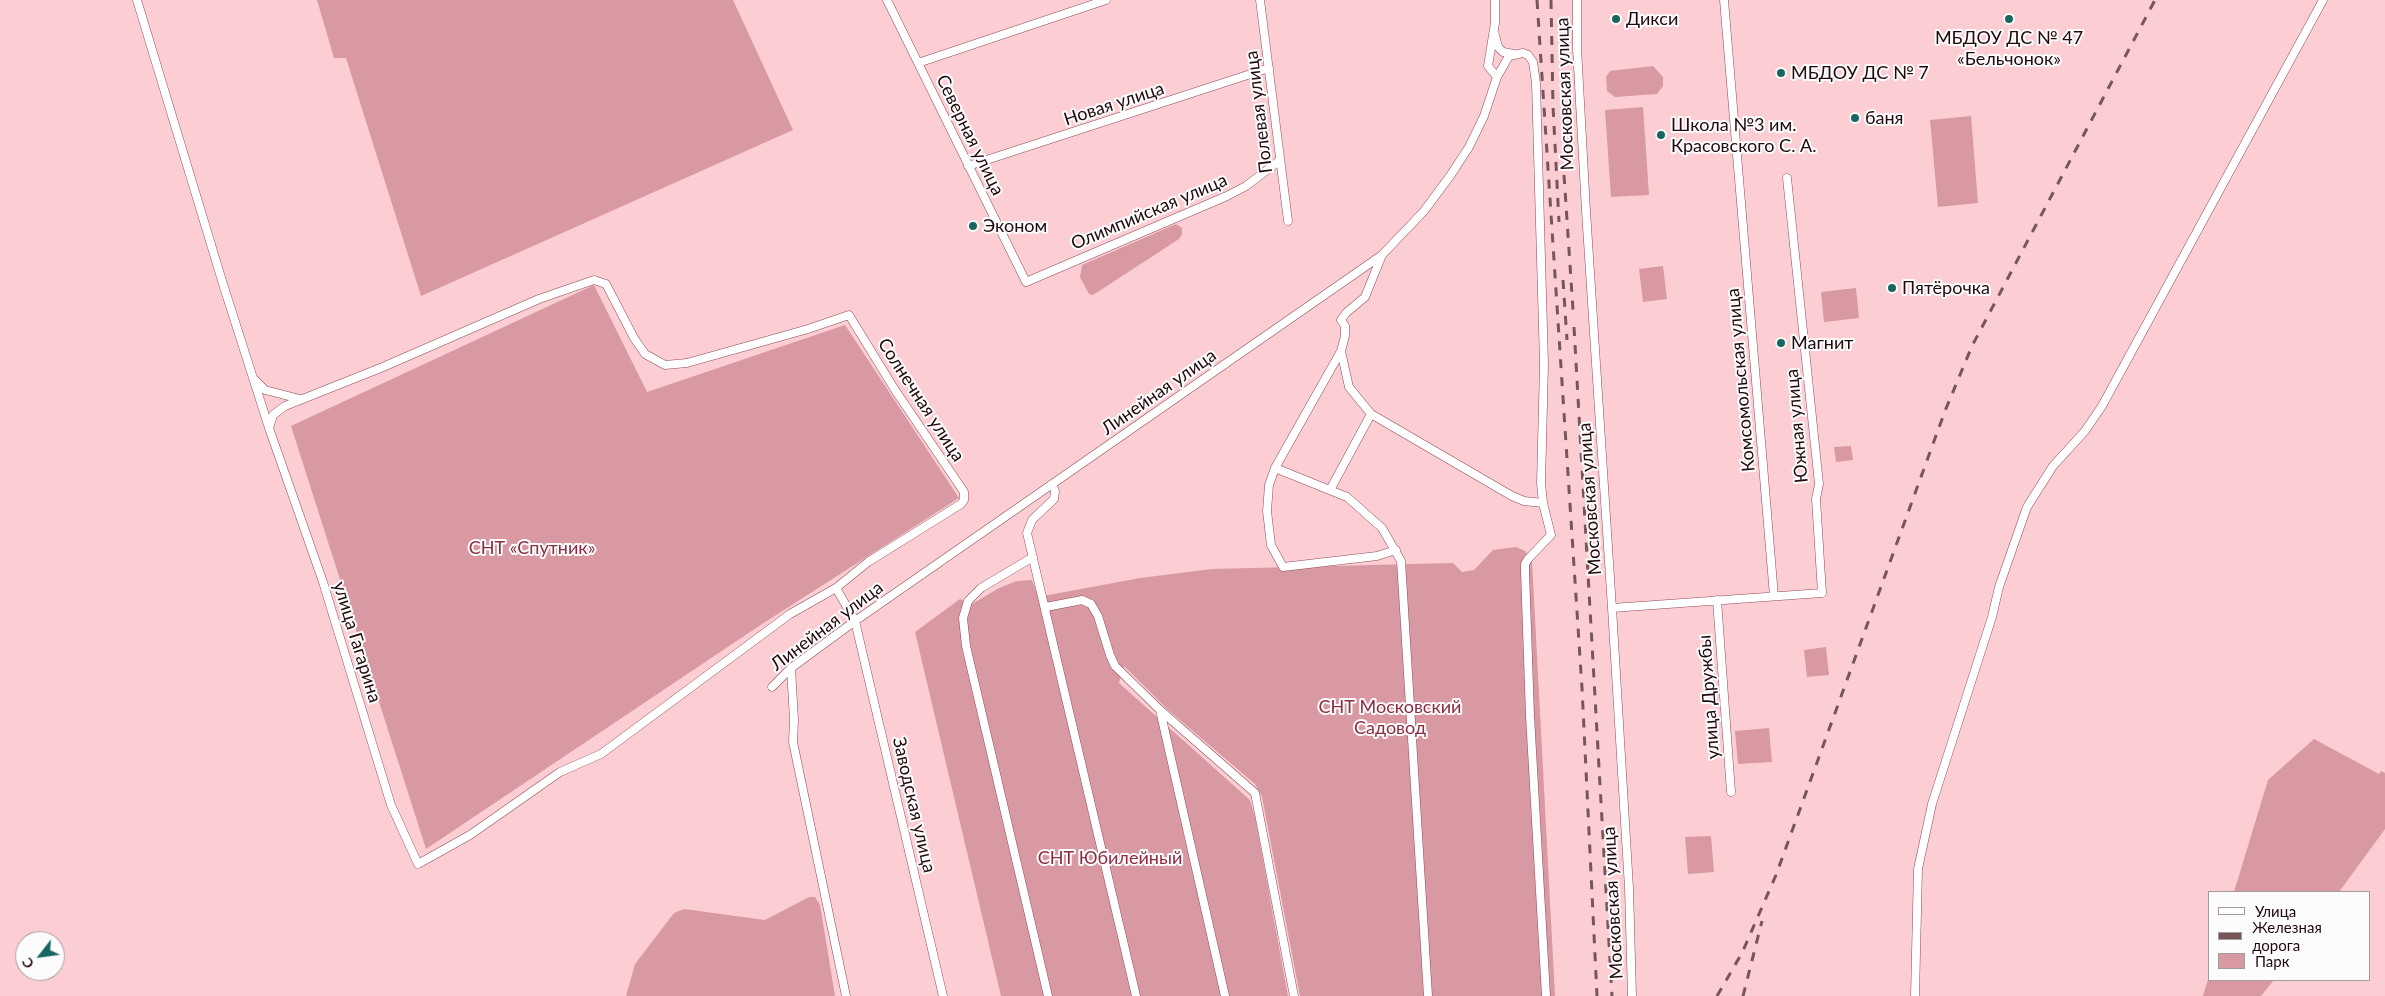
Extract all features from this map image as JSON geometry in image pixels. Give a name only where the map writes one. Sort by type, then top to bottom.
[{"type":"street","name":"улица Гагарина","points":[[137,0],[253,378],[323,582],[391,805],[418,864],[470,835],[560,772],[601,754],[790,614],[836,588]]},
{"type":"street","name":"Северная улица","points":[[887,0],[1026,282]]},
{"type":"street","points":[[918,63],[1106,0]]},
{"type":"street","name":"Полевая улица","points":[[1260,0],[1288,221]]},
{"type":"street","points":[[1495,0],[1498,47],[1503,52],[1528,55],[1532,62],[1536,83],[1544,364],[1541,483],[1543,503],[1551,535],[1528,559],[1525,564],[1525,571],[1530,716],[1546,996]]},
{"type":"street","name":"Московская улица","points":[[1577,0],[1577,48],[1586,211],[1612,608],[1628,888],[1632,996]]},
{"type":"street","name":"Комсомольская улица","points":[[1724,0],[1774,596]]},
{"type":"street","points":[[1915,996],[1918,870],[1932,804],[1992,617],[1999,587],[2027,507],[2053,466],[2085,431],[2102,406],[2323,0]]},
{"type":"street","points":[[1495,23],[1488,66],[1497,77]]},
{"type":"street","name":"Линейная улица","points":[[772,687],[791,668],[855,621],[1382,255],[1424,211],[1450,176],[1469,147],[1484,116],[1497,77],[1505,61],[1514,54]]},
{"type":"street","name":"Новая улица","points":[[968,166],[1268,68]]},
{"type":"street","name":"Олимпийская улица","points":[[1026,282],[1227,196],[1246,186],[1280,161]]},
{"type":"street","name":"Южная улица","points":[[1774,596],[1822,592],[1816,499],[1819,484],[1787,178]]},
{"type":"street","points":[[1382,255],[1365,297],[1346,313],[1342,320],[1345,326],[1345,336],[1341,351],[1274,468],[1269,485],[1268,534],[1271,545],[1283,567],[1377,556],[1396,550]]},
{"type":"street","name":"Солнечная улица","points":[[300,399],[310,398],[540,299],[594,280],[606,284],[634,338],[645,354],[665,365],[687,363],[808,329],[849,315],[947,470],[964,492],[964,500],[961,504],[868,562],[836,588]]},
{"type":"street","points":[[1341,351],[1349,388],[1371,414],[1512,496],[1524,501],[1543,503]]},
{"type":"street","points":[[253,378],[265,390],[300,399]]},
{"type":"street","points":[[269,428],[274,415],[285,406],[300,399]]},
{"type":"street","points":[[1330,490],[1371,414]]},
{"type":"street","points":[[1274,468],[1347,498],[1382,528],[1402,561],[1428,996]]},
{"type":"street","points":[[1052,484],[1055,491],[1054,499],[1032,520],[1028,528],[1033,557],[1136,996]]},
{"type":"street","points":[[1033,557],[981,588],[968,601],[963,618],[966,646],[1048,996]]},
{"type":"street","name":"Заводская улица","points":[[836,588],[855,621],[943,996]]},
{"type":"street","points":[[1612,608],[1774,596]]},
{"type":"street","points":[[1046,607],[1082,600],[1091,604],[1098,616],[1112,662],[1160,710],[1252,788],[1258,799],[1294,996]]},
{"type":"street","name":"улица Дружбы","points":[[1717,600],[1731,792]]},
{"type":"street","points":[[791,668],[794,720],[793,742],[846,996]]},
{"type":"street","points":[[1160,710],[1225,996]]},
{"type":"green space","points":[[317,0],[733,0],[793,130],[421,296],[346,58],[334,58]]},
{"type":"green space","points":[[1653,66],[1663,77],[1663,86],[1657,94],[1615,97],[1607,91],[1606,77],[1610,71]]},
{"type":"green space","points":[[1643,107],[1649,195],[1611,197],[1605,110]]},
{"type":"green space","points":[[1971,116],[1978,203],[1938,207],[1930,120]]},
{"type":"green space","points":[[1176,224],[1182,228],[1182,234],[1179,239],[1093,295],[1089,294],[1080,277],[1082,265]]},
{"type":"green space","points":[[1663,266],[1667,299],[1643,302],[1639,269]]},
{"type":"green space","name":"СНТ «Спутник»","points":[[594,285],[647,392],[845,325],[959,498],[762,624],[426,849],[291,426]]},
{"type":"green space","points":[[1856,288],[1859,318],[1824,322],[1821,292]]},
{"type":"green space","points":[[1851,446],[1853,460],[1836,462],[1834,447]]},
{"type":"green space","points":[[1516,547],[1525,551],[1532,561],[1555,996],[1300,996],[1262,797],[1255,784],[1167,709],[1124,666],[1119,683],[1250,800],[1255,817],[1288,996],[1001,996],[915,632],[960,599],[972,604],[999,588],[1017,581],[1032,580],[1038,597],[1140,578],[1212,569],[1453,563],[1462,572],[1474,570],[1493,550]]},
{"type":"green space","points":[[1826,647],[1829,675],[1807,677],[1804,650]]},
{"type":"green space","points":[[1769,728],[1772,762],[1738,764],[1735,731]]},
{"type":"green space","points":[[2314,739],[2379,774],[2381,771],[2385,773],[2385,829],[2340,891],[2234,891],[2268,780]]},
{"type":"green space","points":[[1711,836],[1714,872],[1688,874],[1685,837]]},
{"type":"green space","points":[[809,897],[815,897],[820,905],[835,996],[626,996],[635,964],[674,913],[684,909],[765,920]]},
{"type":"green space","points":[[2208,979],[2208,981],[2273,981],[2261,996],[2203,996]]},
{"type":"railway","points":[[1537,0],[1582,688],[1597,996]]},
{"type":"railway","points":[[1551,0],[1553,106],[1559,222]]},
{"type":"railway","points":[[1717,996],[1742,953],[1776,875],[1945,411],[1972,346],[2155,0]]},
{"type":"railway","points":[[1564,175],[1573,310]]},
{"type":"railway","points":[[1563,280],[1567,340]]},
{"type":"railway","points":[[1574,327],[1612,996]]},
{"type":"railway","points":[[1743,996],[1762,921]]},
{"type":"place","name":"Дикси","points":[[1616,19]]},
{"type":"place","name":"МБДОУ ДС № 47 «Бельчонок»","points":[[2009,19]]},
{"type":"place","name":"МБДОУ ДС № 7","points":[[1781,73]]},
{"type":"place","name":"баня","points":[[1855,118]]},
{"type":"place","name":"Школа №3 им. Красовского С. А.","points":[[1661,135]]},
{"type":"place","name":"Эконом","points":[[973,226]]},
{"type":"place","name":"Пятёрочка","points":[[1892,288]]},
{"type":"place","name":"Магнит","points":[[1781,343]]},
{"type":"park label","name":"СНТ Московский Садовод","points":[[1390,718]]},
{"type":"park label","name":"СНТ Юбилейный","points":[[1110,858]]}]
